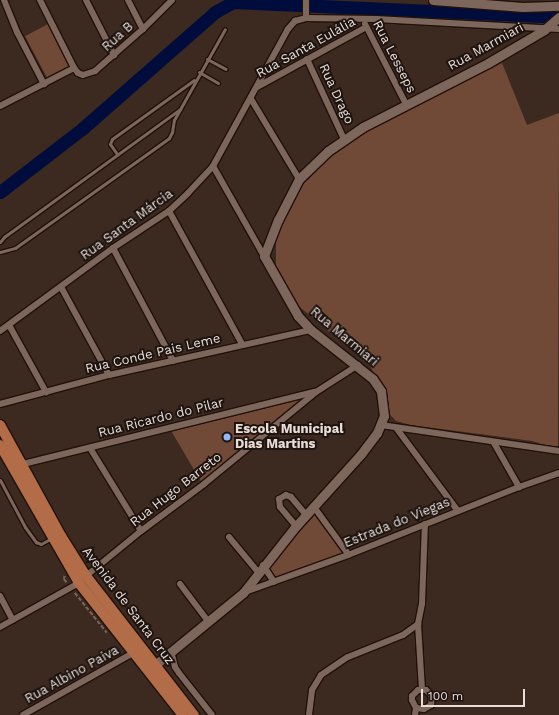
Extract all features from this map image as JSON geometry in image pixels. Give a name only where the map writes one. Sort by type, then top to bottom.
[{"type":"main road","name":"Avenida de Santa Cruz","points":[[0,425],[17,465],[53,538],[133,653],[152,668],[183,715]]},
{"type":"main road","name":"Avenida de Santa Cruz","points":[[0,445],[17,465],[61,536],[82,579],[152,668],[194,715]]},
{"type":"street","points":[[4,0],[3,11],[44,84]]},
{"type":"street","points":[[0,106],[14,97],[44,84],[74,68],[40,0]]},
{"type":"street","points":[[86,0],[114,55]]},
{"type":"street","points":[[128,0],[143,29]]},
{"type":"street","name":"Rua B","points":[[74,68],[78,73],[88,74],[95,71],[143,29],[172,0]]},
{"type":"street","points":[[306,0],[306,15],[559,29]]},
{"type":"street","points":[[433,0],[523,7],[559,6]]},
{"type":"street","points":[[513,0],[523,7]]},
{"type":"street","name":"Rua Santa Márcia","points":[[0,331],[113,248],[169,211],[213,166],[288,29],[295,21],[306,15]]},
{"type":"street","name":"Rua Marmiari","points":[[152,668],[243,593],[306,514],[361,454],[380,425],[384,409],[381,391],[373,379],[358,365],[311,330],[292,307],[264,256],[281,214],[299,179],[328,151],[363,126],[488,63],[546,29],[559,17]]},
{"type":"street","name":"Rua Lesseps","points":[[362,19],[406,104]]},
{"type":"street","name":"Rua Santa Eulália","points":[[257,87],[366,27]]},
{"type":"street","name":"Rua Drago","points":[[307,59],[344,139]]},
{"type":"street","points":[[251,98],[299,179]]},
{"type":"street","points":[[213,166],[264,256]]},
{"type":"street","points":[[169,211],[242,344]]},
{"type":"street","points":[[113,248],[173,360]]},
{"type":"street","points":[[61,286],[109,375]]},
{"type":"street","points":[[9,325],[46,392]]},
{"type":"street","name":"Rua Conde Pais Leme","points":[[0,404],[109,375],[242,344],[311,330]]},
{"type":"street","name":"Rua Hugo Barreto","points":[[0,627],[82,579],[141,531],[204,484],[316,392],[358,365]]},
{"type":"street","name":"Rua Ricardo do Pilar","points":[[17,465],[316,392]]},
{"type":"street","points":[[380,425],[397,429],[494,443],[520,444],[559,451]]},
{"type":"street","points":[[397,429],[458,511]]},
{"type":"street","points":[[494,443],[519,487]]},
{"type":"street","points":[[90,448],[141,531]]},
{"type":"street","name":"Estrada do Viegas","points":[[243,593],[349,555],[519,487],[559,473]]},
{"type":"street","points":[[296,526],[280,507],[279,499],[286,495],[291,497],[306,514]]},
{"type":"street","points":[[314,507],[349,555]]},
{"type":"street","points":[[422,689],[418,624],[422,604],[425,524]]},
{"type":"street","points":[[228,537],[274,582]]},
{"type":"street","points":[[180,584],[208,621]]},
{"type":"street","points":[[0,596],[14,620]]},
{"type":"street","points":[[309,715],[312,690],[321,675],[348,657],[403,635],[418,624]]},
{"type":"street","points":[[171,651],[175,667],[212,715]]},
{"type":"street","name":"Rua Albino Paiva","points":[[23,715],[133,653]]},
{"type":"street","points":[[416,708],[428,708],[432,701],[430,693],[422,689]]},
{"type":"street","points":[[415,715],[416,708],[413,704],[412,696],[418,690],[422,689]]},
{"type":"lane","points":[[1,250],[15,248],[169,138],[172,132],[174,120],[199,72],[225,29]]},
{"type":"lane","points":[[207,59],[226,70]]},
{"type":"lane","points":[[199,72],[218,83]]},
{"type":"lane","points":[[117,154],[110,144],[112,139],[196,79]]},
{"type":"lane","points":[[0,242],[4,237],[182,107]]},
{"type":"lane","points":[[0,480],[25,528],[36,542],[41,544],[53,538]]},
{"type":"shaded area","points":[[48,24],[70,65],[47,78],[25,36]]},
{"type":"shaded area","points":[[502,63],[527,125],[559,113],[558,449],[532,441],[411,425],[396,421],[385,409],[381,387],[370,366],[295,303],[276,269],[276,239],[300,184],[329,153],[367,126],[460,80]]},
{"type":"shaded area","points":[[310,395],[202,483],[170,429]]},
{"type":"shaded area","points":[[312,510],[345,553],[275,579],[266,566]]},
{"type":"waterway","points":[[0,192],[83,128],[215,12],[233,2],[559,17]]},
{"type":"place","name":"Escola Municipal Dias Martins","points":[[227,437]]}]
